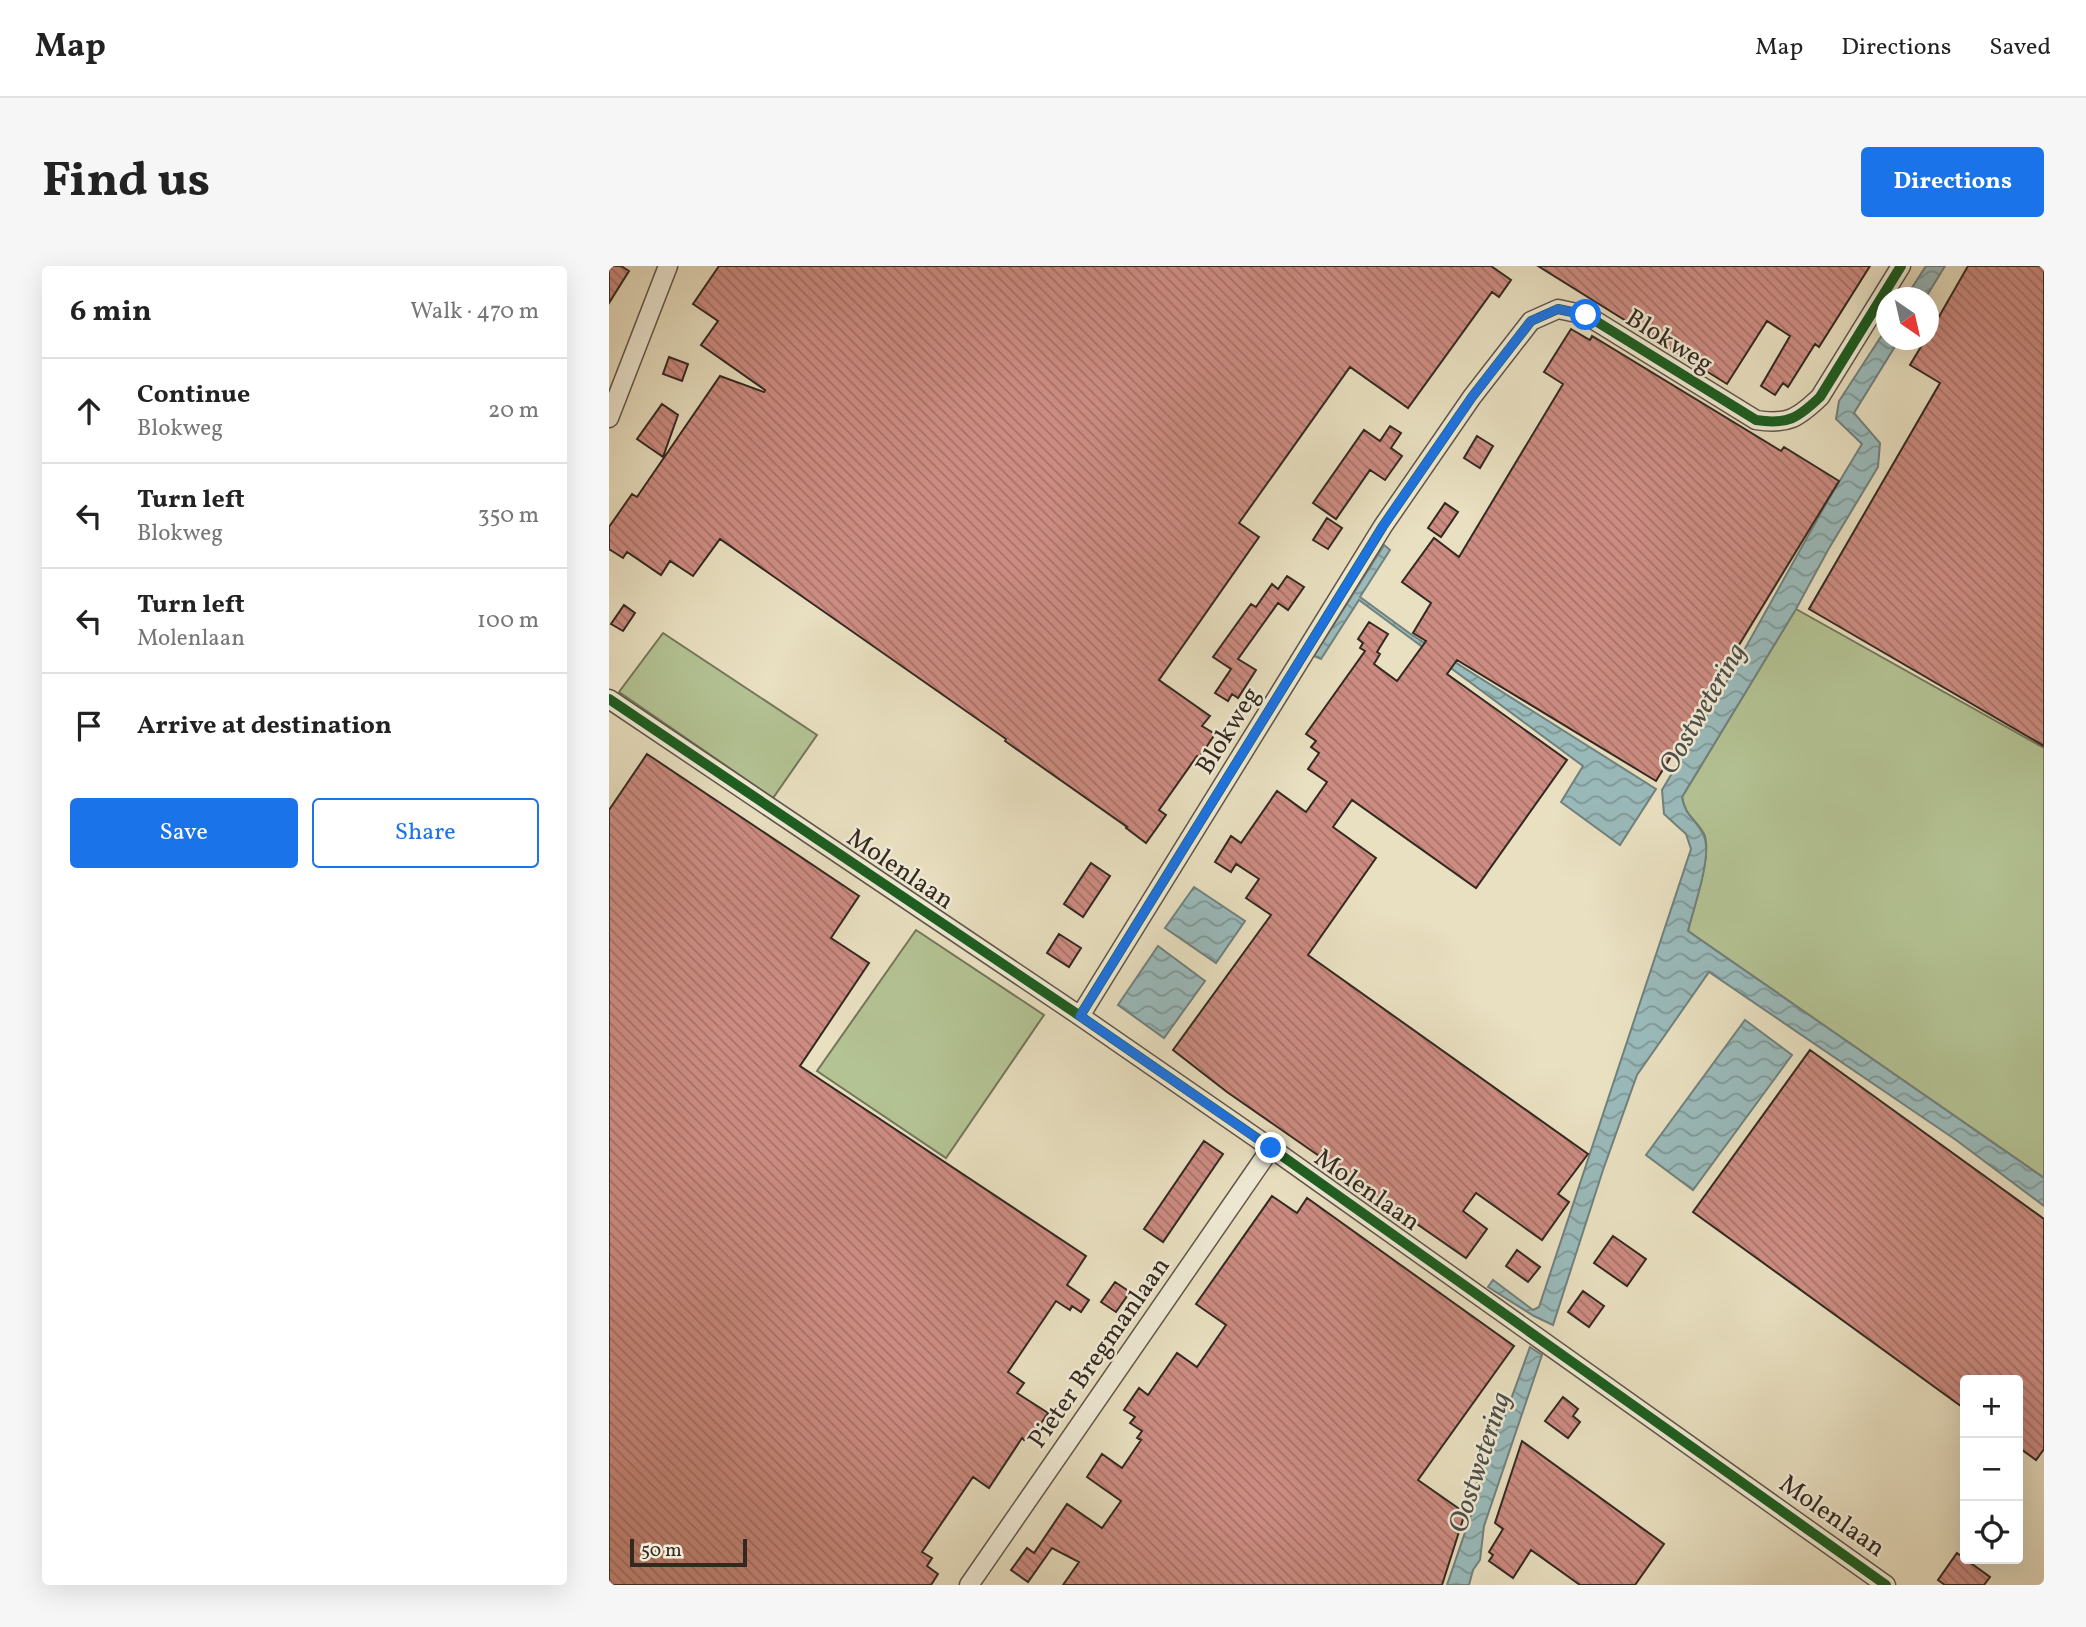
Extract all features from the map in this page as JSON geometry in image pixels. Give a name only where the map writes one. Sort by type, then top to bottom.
[{"type":"street","points":[[609,418],[668,266]]},
{"type":"street","name":"Blokweg","points":[[1080,1016],[1383,526],[1472,397],[1531,321],[1558,309],[1586,315],[1756,420],[1777,424],[1802,414],[1820,397],[1901,266]]},
{"type":"street","name":"Molenlaan","points":[[609,699],[1271,1148],[1886,1585]]},
{"type":"street","name":"Pieter Bregmanlaan","points":[[969,1585],[1271,1148]]},
{"type":"green space","points":[[1796,609],[2044,748],[2044,1178],[1688,931],[1704,867],[1706,843],[1701,829],[1685,809],[1682,797]]},
{"type":"green space","points":[[663,633],[817,735],[773,798],[619,692]]},
{"type":"green space","points":[[916,930],[1044,1015],[946,1158],[817,1071]]},
{"type":"water","points":[[1926,266],[1945,266],[1932,287],[1912,287]]},
{"type":"water","points":[[1876,344],[1876,350],[1893,350],[1854,413],[1880,443],[1878,467],[1682,797],[1685,809],[1700,829],[1706,843],[1704,867],[1688,931],[2044,1178],[2044,1206],[1956,1140],[1709,972],[1637,1075],[1553,1325],[1488,1287],[1493,1280],[1533,1310],[1539,1307],[1691,849],[1686,834],[1664,814],[1662,790],[1862,444],[1836,419],[1839,401]]},
{"type":"water","points":[[1384,545],[1390,550],[1360,597],[1412,635],[1656,789],[1620,845],[1561,802],[1583,766],[1359,600],[1321,659],[1314,656]]},
{"type":"water","points":[[1194,887],[1245,921],[1216,963],[1165,928]]},
{"type":"water","points":[[1158,946],[1205,981],[1164,1038],[1118,1005]]},
{"type":"water","points":[[1745,1020],[1792,1055],[1693,1190],[1646,1155]]},
{"type":"water","points":[[1530,1347],[1542,1355],[1484,1526],[1480,1560],[1473,1570],[1469,1585],[1447,1585],[1471,1515],[1468,1509],[1494,1434],[1503,1421]]},
{"type":"building","points":[[609,266],[621,266],[629,271],[609,303]]},
{"type":"building","points":[[719,266],[1491,266],[1511,280],[1499,297],[1492,292],[1408,408],[1350,367],[1239,523],[1259,537],[1159,680],[1210,716],[1202,726],[1215,734],[1159,810],[1166,815],[1146,843],[1005,741],[1006,739],[720,539],[693,576],[670,561],[661,575],[627,552],[623,558],[609,549],[609,527],[632,494],[637,497],[720,376],[764,392],[765,390],[701,345],[718,321],[693,304]]},
{"type":"building","points":[[1538,266],[1870,266],[1819,347],[1815,344],[1788,387],[1783,383],[1775,395],[1761,386],[1790,336],[1767,321],[1727,384]]},
{"type":"building","points":[[1968,266],[2044,266],[2044,746],[1809,609],[1940,383],[1910,365],[1919,350],[1939,350],[1939,317]]},
{"type":"building","points":[[1571,329],[1590,340],[1592,336],[1781,451],[1784,447],[1839,481],[1656,781],[1457,660],[1447,674],[1567,760],[1476,888],[1352,800],[1333,827],[1376,858],[1308,955],[1588,1154],[1558,1194],[1569,1202],[1542,1240],[1476,1193],[1463,1211],[1487,1229],[1466,1258],[1227,1092],[1173,1050],[1271,915],[1246,898],[1259,879],[1236,864],[1231,872],[1215,862],[1231,836],[1241,843],[1277,791],[1306,812],[1327,782],[1308,769],[1319,753],[1311,747],[1316,741],[1306,734],[1365,651],[1360,648],[1363,643],[1358,639],[1369,622],[1388,634],[1377,652],[1380,654],[1374,664],[1397,681],[1426,641],[1413,633],[1431,603],[1402,582],[1434,538],[1459,557],[1563,384],[1544,372]]},
{"type":"building","points":[[669,357],[688,364],[682,381],[663,374]]},
{"type":"building","points":[[662,404],[678,415],[663,457],[637,439]]},
{"type":"building","points":[[1390,426],[1401,433],[1391,448],[1402,456],[1385,480],[1370,470],[1336,519],[1313,503],[1364,430],[1380,441]]},
{"type":"building","points":[[1477,436],[1493,446],[1480,468],[1464,458]]},
{"type":"building","points":[[1445,503],[1458,512],[1441,537],[1428,528]]},
{"type":"building","points":[[1327,518],[1342,528],[1328,549],[1313,540]]},
{"type":"building","points":[[1287,576],[1304,587],[1288,610],[1278,603],[1238,659],[1256,670],[1238,698],[1232,694],[1228,701],[1215,693],[1231,669],[1213,657],[1251,604],[1256,607],[1272,584],[1278,589]]},
{"type":"building","points":[[624,605],[635,613],[623,631],[611,624]]},
{"type":"building","points":[[647,754],[859,896],[831,938],[869,963],[800,1066],[1086,1256],[1067,1285],[1089,1300],[1081,1312],[1072,1306],[1070,1310],[1056,1301],[1008,1372],[1024,1383],[1017,1393],[1048,1413],[1033,1435],[1029,1433],[1024,1440],[1022,1438],[989,1488],[973,1477],[922,1552],[932,1558],[927,1566],[938,1574],[931,1585],[609,1585],[609,810]]},
{"type":"building","points":[[1091,863],[1110,876],[1083,917],[1064,904]]},
{"type":"building","points":[[1059,934],[1081,948],[1069,967],[1047,953]]},
{"type":"building","points":[[1810,1050],[2044,1219],[2044,1449],[2036,1460],[2023,1451],[2023,1375],[1960,1375],[1960,1405],[1693,1212]]},
{"type":"building","points":[[1204,1141],[1223,1154],[1163,1242],[1144,1229]]},
{"type":"building","points":[[1272,1196],[1297,1213],[1307,1198],[1514,1346],[1418,1480],[1465,1513],[1442,1585],[1063,1585],[1079,1562],[1052,1548],[1028,1582],[1011,1570],[1027,1548],[1034,1553],[1067,1504],[1102,1528],[1121,1501],[1087,1477],[1102,1454],[1122,1468],[1141,1440],[1137,1438],[1142,1431],[1130,1423],[1135,1417],[1124,1410],[1139,1388],[1148,1395],[1177,1353],[1197,1367],[1226,1325],[1196,1304]]},
{"type":"building","points":[[1613,1236],[1646,1259],[1627,1286],[1594,1263]]},
{"type":"building","points":[[1517,1250],[1540,1267],[1528,1282],[1506,1266]]},
{"type":"building","points":[[1115,1282],[1130,1292],[1116,1312],[1101,1302]]},
{"type":"building","points":[[1583,1291],[1604,1306],[1589,1327],[1568,1312]]},
{"type":"building","points":[[1563,1397],[1578,1409],[1573,1416],[1580,1422],[1568,1438],[1545,1421]]},
{"type":"building","points":[[1522,1441],[1664,1544],[1635,1585],[1580,1585],[1531,1550],[1513,1578],[1489,1561],[1493,1555],[1489,1552],[1503,1529],[1495,1523]]},
{"type":"building","points":[[1957,1553],[1960,1555],[1960,1564],[1972,1564],[1990,1577],[1984,1585],[1945,1585],[1938,1580]]},
{"type":"cycle path","points":[[1080,1016],[1383,526],[1472,397],[1531,321],[1558,309],[1586,315],[1756,420],[1785,420],[1799,415],[1820,397],[1901,266]]},
{"type":"cycle path","points":[[609,699],[1271,1148],[1886,1585]]},
{"type":"route","points":[[1271,1148],[1080,1016],[1383,526],[1472,397],[1531,321],[1558,309],[1586,315]]},
{"type":"water label","name":"Oostwetering","points":[[1701,708]]},
{"type":"water label","name":"Oostwetering","points":[[1478,1462]]}]
